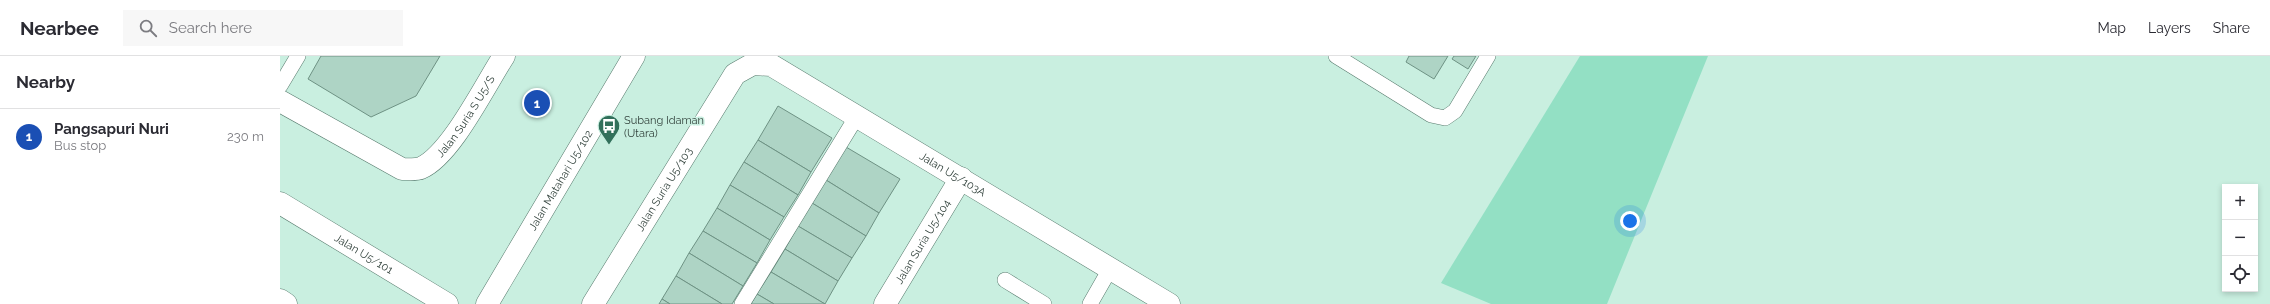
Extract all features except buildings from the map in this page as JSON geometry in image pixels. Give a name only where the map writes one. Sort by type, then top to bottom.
[{"type":"street","name":"Jalan Suria S U5/S","points":[[280,101],[402,169],[420,168],[434,159],[448,145],[504,56]]},
{"type":"street","name":"Jalan Matahari U5/102","points":[[487,304],[634,56]]},
{"type":"street","name":"Jalan U5/103A","points":[[735,74],[753,64],[771,65],[1169,304]]},
{"type":"street","name":"Jalan Suria U5/103","points":[[593,304],[735,74]]},
{"type":"street","name":"Jalan Suria U5/104","points":[[886,304],[961,178]]},
{"type":"street","name":"Jalan U5/101","points":[[280,203],[447,304]]},
{"type":"street","points":[[280,300],[286,304]]},
{"type":"lane","points":[[280,86],[298,56]]},
{"type":"lane","points":[[1336,56],[1431,115],[1445,118],[1455,111],[1488,56]]},
{"type":"lane","points":[[742,304],[857,116]]},
{"type":"lane","points":[[1090,304],[1110,269]]},
{"type":"lane","points":[[1005,280],[1044,304]]},
{"type":"green space","points":[[1580,56],[1708,56],[1607,304],[1491,304],[1441,283]]},
{"type":"place","name":"Pangsapuri Nuri","points":[[537,103]]},
{"type":"place","name":"Subang Idaman (Utara)","points":[[609,146]]}]
